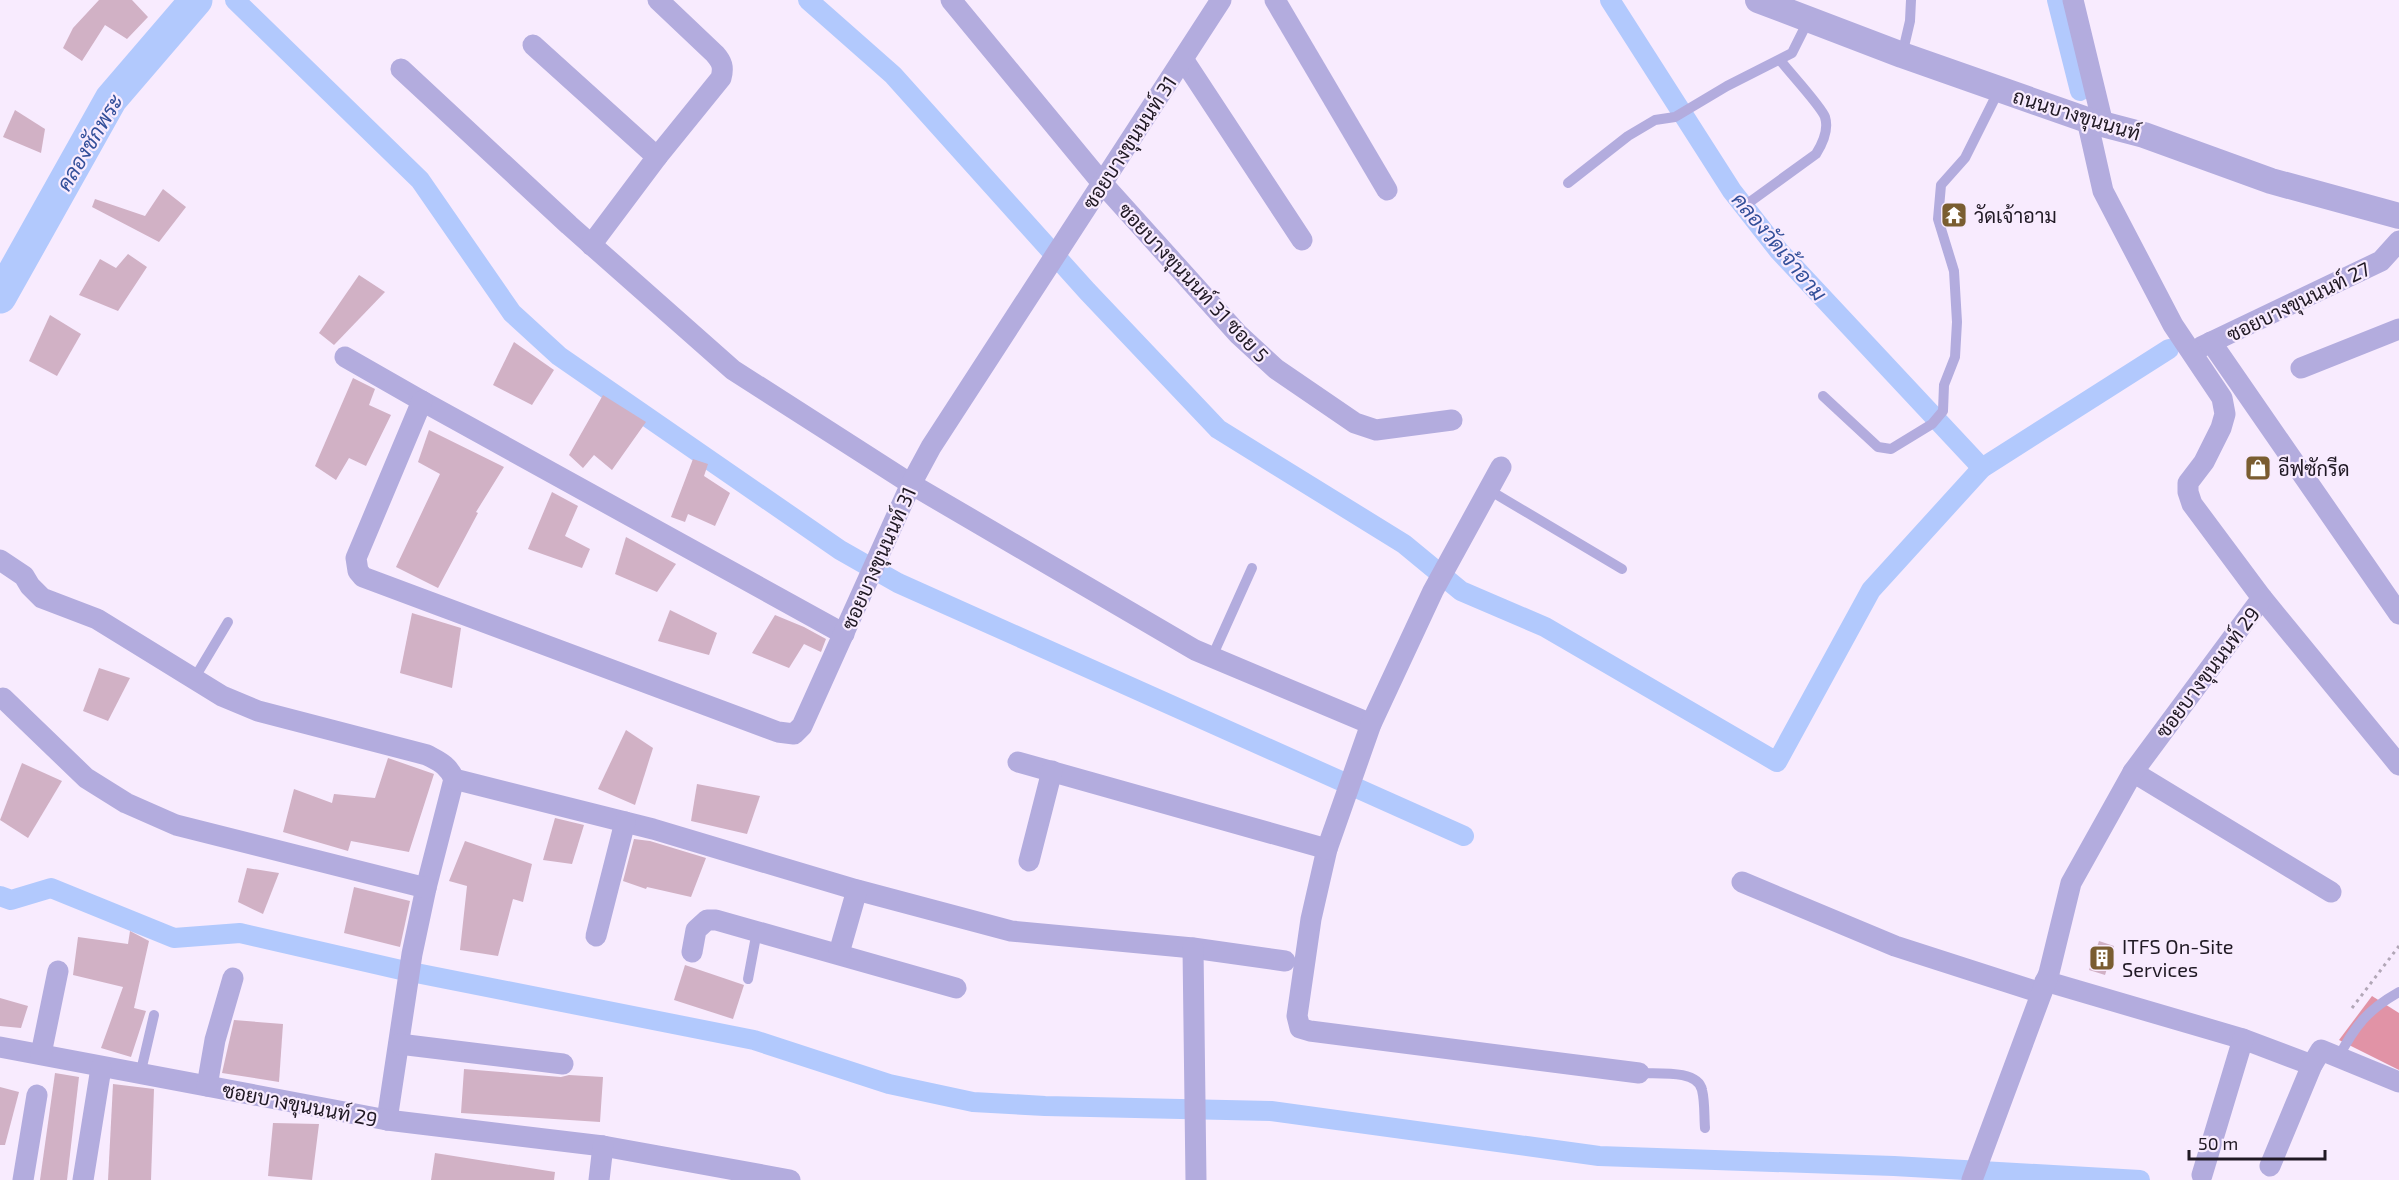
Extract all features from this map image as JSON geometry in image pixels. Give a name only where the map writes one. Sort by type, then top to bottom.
[{"type":"street","points":[[591,245],[657,157],[721,78],[722,63],[715,54],[658,0]]},
{"type":"street","name":"ซอยบางขุนนนท์ 31 ซอย 5","points":[[951,0],[1102,183],[1238,334],[1276,369],[1355,423],[1376,430],[1452,420]]},
{"type":"street","name":"ซอยบางขุนนนท์ 31","points":[[422,401],[356,558],[358,571],[363,577],[794,734],[802,726],[911,484],[931,447],[1221,0]]},
{"type":"street","points":[[1275,0],[1387,190]]},
{"type":"street","name":"ถนนบางขุนนนท์","points":[[1758,0],[1805,11],[1902,55],[1999,90],[2095,122],[2144,135],[2271,181],[2399,216]]},
{"type":"street","name":"ซอยบางขุนนนท์ 29","points":[[1972,1180],[2043,987],[2071,883],[2133,772],[2262,598],[2192,504],[2188,492],[2188,483],[2204,462],[2225,414],[2222,398],[2173,325],[2103,191],[2095,122],[2073,0]]},
{"type":"street","points":[[533,45],[657,157]]},
{"type":"street","points":[[1182,59],[1302,240]]},
{"type":"street","points":[[401,69],[591,245],[733,370],[911,484],[1195,650],[1371,724]]},
{"type":"street","name":"ซอยบางขุนนนท์ 27","points":[[2187,348],[2211,342],[2381,261],[2399,241]]},
{"type":"street","points":[[2301,368],[2399,328]]},
{"type":"street","points":[[2211,342],[2399,614]]},
{"type":"street","points":[[345,357],[844,634]]},
{"type":"street","points":[[1501,467],[1433,591],[1371,724],[1327,849],[1311,919],[1297,1016],[1300,1028],[1639,1073]]},
{"type":"street","points":[[0,560],[24,576],[42,598],[97,619],[222,696],[258,711],[427,755],[449,769],[454,780],[426,888],[412,954],[387,1120]]},
{"type":"street","points":[[2262,598],[2399,765]]},
{"type":"street","points":[[3,698],[86,778],[126,804],[176,825],[426,888]]},
{"type":"street","points":[[1018,762],[1327,849]]},
{"type":"street","points":[[1029,861],[1052,771]]},
{"type":"street","points":[[2133,772],[2331,892]]},
{"type":"street","points":[[454,780],[625,822],[857,890],[1011,931],[1193,948],[1285,961]]},
{"type":"street","points":[[596,936],[625,822]]},
{"type":"street","points":[[1742,882],[1895,946],[2043,987],[2324,1058],[2399,1082]]},
{"type":"street","points":[[839,953],[857,890]]},
{"type":"street","points":[[692,952],[696,930],[706,920],[716,920],[956,988]]},
{"type":"street","points":[[1193,948],[1196,1180]]},
{"type":"street","points":[[41,1054],[58,971]]},
{"type":"street","points":[[207,1086],[215,1040],[233,978]]},
{"type":"street","points":[[2202,1175],[2243,1039]]},
{"type":"street","points":[[399,1044],[563,1064]]},
{"type":"street","name":"ซอยบางขุนนนท์ 29","points":[[0,1047],[101,1068],[387,1120],[603,1146],[790,1180]]},
{"type":"street","points":[[2270,1166],[2324,1058]]},
{"type":"street","points":[[83,1180],[101,1068]]},
{"type":"street","points":[[23,1180],[37,1095]]},
{"type":"street","points":[[599,1180],[603,1146]]},
{"type":"lane","points":[[1902,55],[1911,21],[1911,0]]},
{"type":"lane","points":[[1568,183],[1628,136],[1655,120],[1675,117],[1792,53],[1805,11]]},
{"type":"lane","points":[[1747,204],[1816,154],[1823,142],[1826,129],[1825,116],[1780,60]]},
{"type":"lane","points":[[1823,396],[1878,447],[1891,449],[1932,424],[1943,411],[1944,385],[1955,357],[1957,322],[1954,271],[1938,219],[1941,185],[1965,158],[1999,90]]},
{"type":"lane","points":[[1489,490],[1622,569]]},
{"type":"lane","points":[[1212,657],[1252,568]]},
{"type":"lane","points":[[194,679],[228,622]]},
{"type":"lane","points":[[748,979],[757,931]]},
{"type":"lane","points":[[2324,1058],[2372,1008],[2399,992]]},
{"type":"lane","points":[[140,1075],[154,1015]]},
{"type":"lane","points":[[1639,1073],[1685,1075],[1695,1080],[1702,1088],[1705,1128]]},
{"type":"path","points":[[2349,1012],[2399,946]]},
{"type":"shaded area","points":[[2372,996],[2399,1013],[2399,1070],[2339,1040]]},
{"type":"building","points":[[99,0],[132,0],[148,17],[127,39],[105,25],[82,61],[63,48],[73,28]]},
{"type":"building","points":[[15,110],[45,129],[41,153],[3,137]]},
{"type":"building","points":[[163,189],[186,207],[159,242],[92,207],[95,199],[145,216]]},
{"type":"building","points":[[128,254],[147,267],[118,311],[79,295],[100,259],[116,268]]},
{"type":"building","points":[[359,275],[385,292],[334,345],[319,333]]},
{"type":"building","points":[[50,315],[81,334],[57,376],[29,361]]},
{"type":"building","points":[[514,342],[554,370],[532,405],[493,385]]},
{"type":"building","points":[[353,378],[375,389],[369,405],[391,415],[366,466],[349,458],[336,480],[315,466]]},
{"type":"building","points":[[603,395],[646,422],[612,470],[594,455],[583,468],[569,455]]},
{"type":"building","points":[[429,430],[504,467],[476,512],[478,513],[438,588],[396,567],[440,474],[418,462]]},
{"type":"building","points":[[693,459],[708,464],[704,476],[730,493],[715,526],[688,514],[685,522],[671,517]]},
{"type":"building","points":[[552,492],[578,506],[565,536],[590,549],[582,568],[528,549]]},
{"type":"building","points":[[626,537],[676,564],[657,592],[615,574]]},
{"type":"building","points":[[670,610],[717,633],[709,655],[658,641]]},
{"type":"building","points":[[412,613],[461,628],[452,688],[400,673]]},
{"type":"building","points":[[775,615],[826,639],[821,652],[804,644],[789,668],[752,653]]},
{"type":"building","points":[[99,668],[130,678],[108,721],[83,711]]},
{"type":"building","points":[[626,730],[653,748],[635,805],[598,789]]},
{"type":"building","points":[[388,758],[434,774],[409,852],[351,841],[348,851],[283,832],[294,789],[332,803],[334,794],[375,798]]},
{"type":"building","points":[[22,763],[62,781],[28,838],[0,820]]},
{"type":"building","points":[[697,784],[760,796],[747,834],[691,821]]},
{"type":"building","points":[[555,818],[584,825],[572,864],[543,860]]},
{"type":"building","points":[[634,839],[650,841],[706,858],[691,897],[647,887],[646,889],[623,881]]},
{"type":"building","points":[[465,841],[532,864],[523,902],[513,899],[498,956],[460,950],[467,886],[449,881]]},
{"type":"building","points":[[247,868],[279,873],[263,914],[238,902]]},
{"type":"building","points":[[354,887],[410,901],[400,947],[344,933]]},
{"type":"building","points":[[130,931],[149,941],[134,1008],[146,1011],[131,1057],[101,1048],[123,987],[73,975],[78,937],[128,944]]},
{"type":"building","name":"ITFS On-Site Services","points":[[2099,941],[2114,946],[2105,975],[2089,970]]},
{"type":"building","points":[[685,965],[744,985],[733,1019],[674,1000]]},
{"type":"building","points":[[0,998],[28,1006],[21,1028],[0,1026]]},
{"type":"building","points":[[234,1020],[283,1024],[279,1082],[222,1073]]},
{"type":"building","points":[[464,1069],[561,1077],[569,1075],[603,1077],[600,1122],[461,1113]]},
{"type":"building","points":[[55,1073],[79,1077],[67,1180],[40,1180]]},
{"type":"building","points":[[113,1084],[154,1089],[151,1180],[108,1180]]},
{"type":"building","points":[[0,1087],[19,1092],[5,1145],[0,1145]]},
{"type":"building","points":[[273,1123],[319,1124],[312,1180],[268,1176]]},
{"type":"building","points":[[435,1153],[555,1172],[554,1180],[431,1180]]},
{"type":"waterway","name":"คลองชักพระ","points":[[0,297],[111,99],[196,0]]},
{"type":"waterway","points":[[235,0],[420,180],[512,313],[559,356],[840,550],[898,583],[1464,836]]},
{"type":"waterway","points":[[808,0],[893,75],[1087,291],[1218,429],[1404,544],[1461,591],[1545,627],[1777,762],[1871,590],[1982,468],[2169,349]]},
{"type":"waterway","name":"คลองวัดเจ้าอาม","points":[[1610,0],[1732,191],[1779,251],[1982,468]]},
{"type":"waterway","points":[[2057,0],[2080,91]]},
{"type":"waterway","points":[[0,896],[11,900],[51,888],[174,938],[240,933],[401,970],[754,1040],[889,1084],[973,1102],[1045,1106],[1271,1111],[1599,1156],[1894,1166],[2140,1180]]},
{"type":"place","name":"วัดเจ้าอาม","points":[[1954,215]]},
{"type":"place","name":"อีฟซักรีด","points":[[2258,468]]},
{"type":"place","name":"ITFS On-Site Services","points":[[2102,958]]}]
